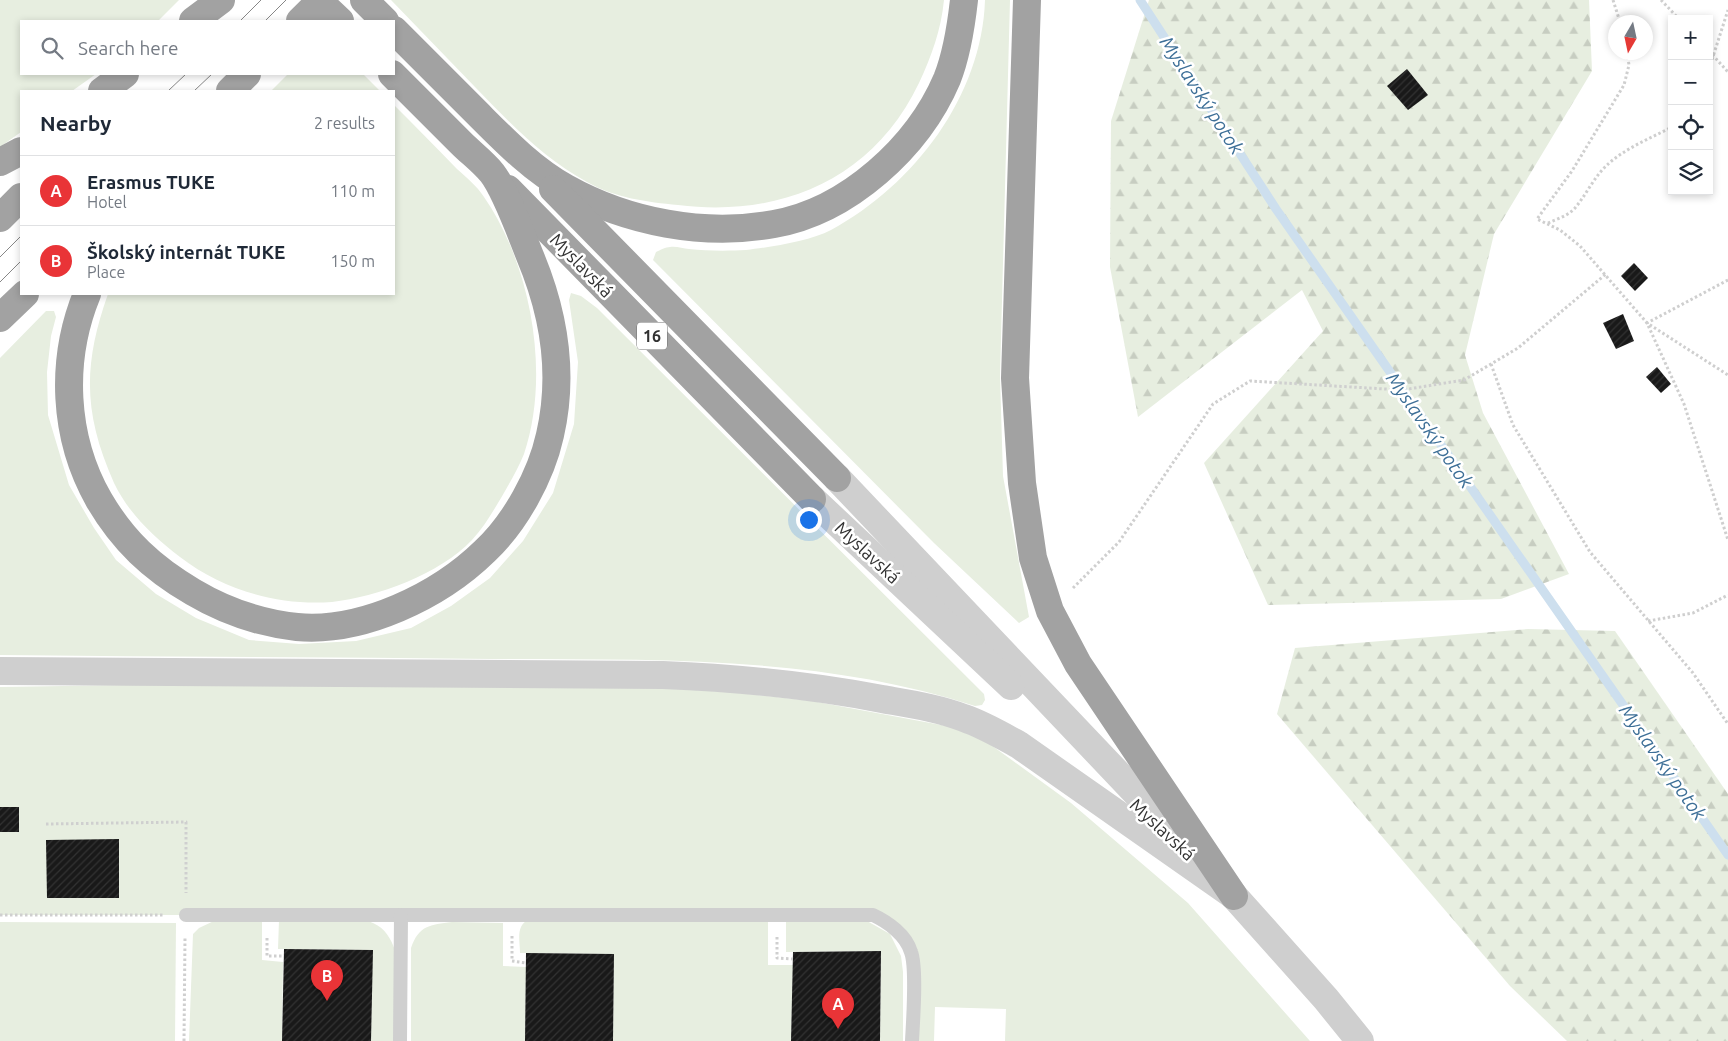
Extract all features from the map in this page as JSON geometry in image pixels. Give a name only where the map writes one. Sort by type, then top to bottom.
[{"type":"highway","points":[[301,20],[320,0],[339,20]]},
{"type":"highway","points":[[364,0],[384,20]]},
{"type":"highway","points":[[520,156],[550,178],[584,197],[660,222],[694,227],[735,229],[776,224],[817,210],[853,191],[881,169],[904,146],[928,115],[947,78],[958,43],[964,0]]},
{"type":"highway","points":[[1027,0],[1018,242],[1017,420],[1022,483],[1033,558],[1050,612],[1078,664],[1234,896]]},
{"type":"highway","points":[[194,20],[220,1]]},
{"type":"highway","points":[[200,20],[220,1]]},
{"type":"highway","name":"16","points":[[395,31],[520,156]]},
{"type":"highway","points":[[103,90],[124,75]]},
{"type":"highway","points":[[129,90],[145,75]]},
{"type":"highway","points":[[231,90],[246,75]]},
{"type":"highway","points":[[238,90],[251,75]]},
{"type":"highway","name":"16","points":[[393,75],[493,174]]},
{"type":"highway","points":[[0,162],[20,152]]},
{"type":"highway","name":"Myslavská","points":[[520,156],[837,478]]},
{"type":"highway","points":[[88,295],[76,326],[68,376],[75,440],[84,469],[97,496],[117,529],[137,552],[177,583],[205,599],[239,614],[261,620],[298,627],[327,626],[381,615],[450,580],[486,550],[517,509],[531,485],[550,437],[556,380],[550,313],[537,271],[493,174]]},
{"type":"highway","name":"Myslavská","points":[[493,174],[812,499]]},
{"type":"highway","points":[[0,218],[20,198]]},
{"type":"highway","points":[[0,318],[24,295]]},
{"type":"street","name":"Myslavská","points":[[837,478],[1234,896],[1326,999],[1360,1041]]},
{"type":"street","name":"Myslavská","points":[[812,499],[1234,896]]},
{"type":"street","points":[[0,671],[672,675],[729,677],[853,693],[925,707],[962,717],[989,728],[1019,745],[1234,896]]},
{"type":"lane","points":[[186,915],[873,915],[885,921],[896,930],[912,952],[912,1041]]},
{"type":"lane","points":[[400,1041],[401,915]]},
{"type":"path","points":[[1614,0],[1618,15]]},
{"type":"path","points":[[1661,0],[1675,15]]},
{"type":"path","points":[[1713,48],[1728,10]]},
{"type":"path","points":[[1713,55],[1728,72]]},
{"type":"path","points":[[1629,60],[1624,85],[1572,171],[1537,219],[1560,230],[1580,246],[1648,323],[1728,375]]},
{"type":"path","points":[[1548,224],[1565,216],[1575,208],[1589,186],[1606,166],[1624,152],[1668,129]]},
{"type":"path","points":[[1050,612],[1119,542],[1213,404],[1250,381],[1402,390],[1464,380],[1518,348],[1606,274]]},
{"type":"path","points":[[1648,323],[1728,280]]},
{"type":"path","points":[[1648,323],[1684,404],[1728,540]]},
{"type":"path","points":[[1491,364],[1513,425],[1590,552],[1692,673],[1728,724]]},
{"type":"path","points":[[1648,621],[1693,613],[1728,596]]},
{"type":"path","points":[[46,824],[186,822],[184,1041]]},
{"type":"path","points":[[0,915],[186,915]]},
{"type":"path","points":[[776,915],[777,958],[793,959]]},
{"type":"path","points":[[267,916],[267,956],[284,956]]},
{"type":"path","points":[[512,916],[512,961],[526,963]]},
{"type":"green space","points":[[0,0],[179,0],[159,20],[20,20],[20,75],[95,75],[73,90],[20,90],[20,133],[0,147]]},
{"type":"green space","points":[[391,0],[944,0],[941,22],[935,42],[919,83],[900,116],[876,144],[850,167],[820,185],[787,197],[753,205],[716,207],[666,204],[620,196],[571,173],[541,151],[514,127]]},
{"type":"green space","points":[[985,0],[1010,0],[1000,376],[1003,476],[1029,617],[1019,623],[934,543],[653,260],[656,252],[668,247],[725,251],[746,250],[778,245],[822,234],[861,211],[890,189],[915,163],[938,134],[957,103],[971,70],[981,36]]},
{"type":"green space","points":[[1149,0],[1589,0],[1592,71],[1494,234],[1465,355],[1483,413],[1569,574],[1501,599],[1268,605],[1204,463],[1323,331],[1302,290],[1138,417],[1110,267],[1111,121]]},
{"type":"green space","points":[[287,75],[364,75],[379,90],[272,90]]},
{"type":"green space","points":[[395,106],[481,193],[500,224],[514,255],[532,321],[536,355],[536,390],[532,423],[524,454],[488,520],[472,540],[443,563],[407,582],[350,599],[312,603],[272,598],[233,587],[197,569],[160,541],[134,514],[114,483],[96,434],[90,389],[94,344],[108,295],[395,295]]},
{"type":"green space","points":[[571,293],[581,296],[597,308],[984,694],[985,700],[982,705],[975,706],[916,689],[857,677],[797,669],[736,664],[614,660],[0,655],[0,358],[46,311],[54,311],[56,317],[51,336],[47,372],[48,415],[69,485],[94,528],[116,560],[156,594],[196,618],[249,640],[299,644],[356,641],[411,628],[451,606],[490,578],[523,541],[553,493],[574,424],[578,362],[569,300]]},
{"type":"green space","points":[[1528,629],[1615,631],[1728,794],[1728,1041],[1567,1041],[1510,986],[1277,714],[1295,648]]},
{"type":"green space","points":[[127,685],[646,687],[729,692],[812,701],[952,727],[987,742],[1071,803],[1188,903],[1310,1041],[1005,1041],[1006,1009],[935,1007],[934,1041],[919,1041],[911,952],[885,921],[401,915],[0,915],[0,687]]},
{"type":"green space","points":[[328,919],[365,921],[377,925],[384,931],[395,950],[394,1041],[371,1041],[372,950],[278,949],[279,920]]},
{"type":"green space","points":[[530,919],[768,922],[768,965],[793,965],[791,1041],[613,1041],[614,954],[520,953],[520,929]]},
{"type":"green space","points":[[216,920],[262,920],[262,960],[283,962],[282,1041],[189,1041],[193,934],[199,928]]},
{"type":"green space","points":[[786,920],[867,921],[890,934],[901,956],[903,972],[903,1041],[880,1041],[881,951],[786,952]]},
{"type":"green space","points":[[0,922],[176,923],[175,1041],[0,1041]]},
{"type":"green space","points":[[452,922],[503,923],[503,966],[526,967],[525,1041],[411,1041],[411,948],[414,940],[422,930],[431,925]]},
{"type":"building","points":[[1407,69],[1428,95],[1408,110],[1387,86]]},
{"type":"building","points":[[1634,263],[1648,278],[1635,291],[1621,276]]},
{"type":"building","points":[[1623,314],[1634,341],[1616,349],[1603,323]]},
{"type":"building","points":[[1657,367],[1671,384],[1661,393],[1646,377]]},
{"type":"building","points":[[0,807],[19,807],[19,832],[0,832]]},
{"type":"building","points":[[119,839],[119,898],[47,898],[46,840]]},
{"type":"building","points":[[284,949],[373,950],[371,1041],[282,1041]]},
{"type":"building","points":[[881,951],[880,1041],[791,1041],[793,952]]},
{"type":"building","points":[[526,953],[614,954],[613,1041],[525,1041]]},
{"type":"waterway","name":"Myslavský potok","points":[[1140,0],[1276,209],[1728,855]]},
{"type":"tram line","points":[[241,20],[261,0]]},
{"type":"tram line","points":[[266,20],[286,0]]},
{"type":"tram line","points":[[169,90],[185,75]]},
{"type":"tram line","points":[[195,90],[211,75]]},
{"type":"tram line","points":[[0,257],[20,237]]},
{"type":"tram line","points":[[0,282],[20,262]]},
{"type":"place","name":"Školský internát TUKE","points":[[327,1001]]},
{"type":"place","name":"Erasmus TUKE","points":[[838,1029]]}]
